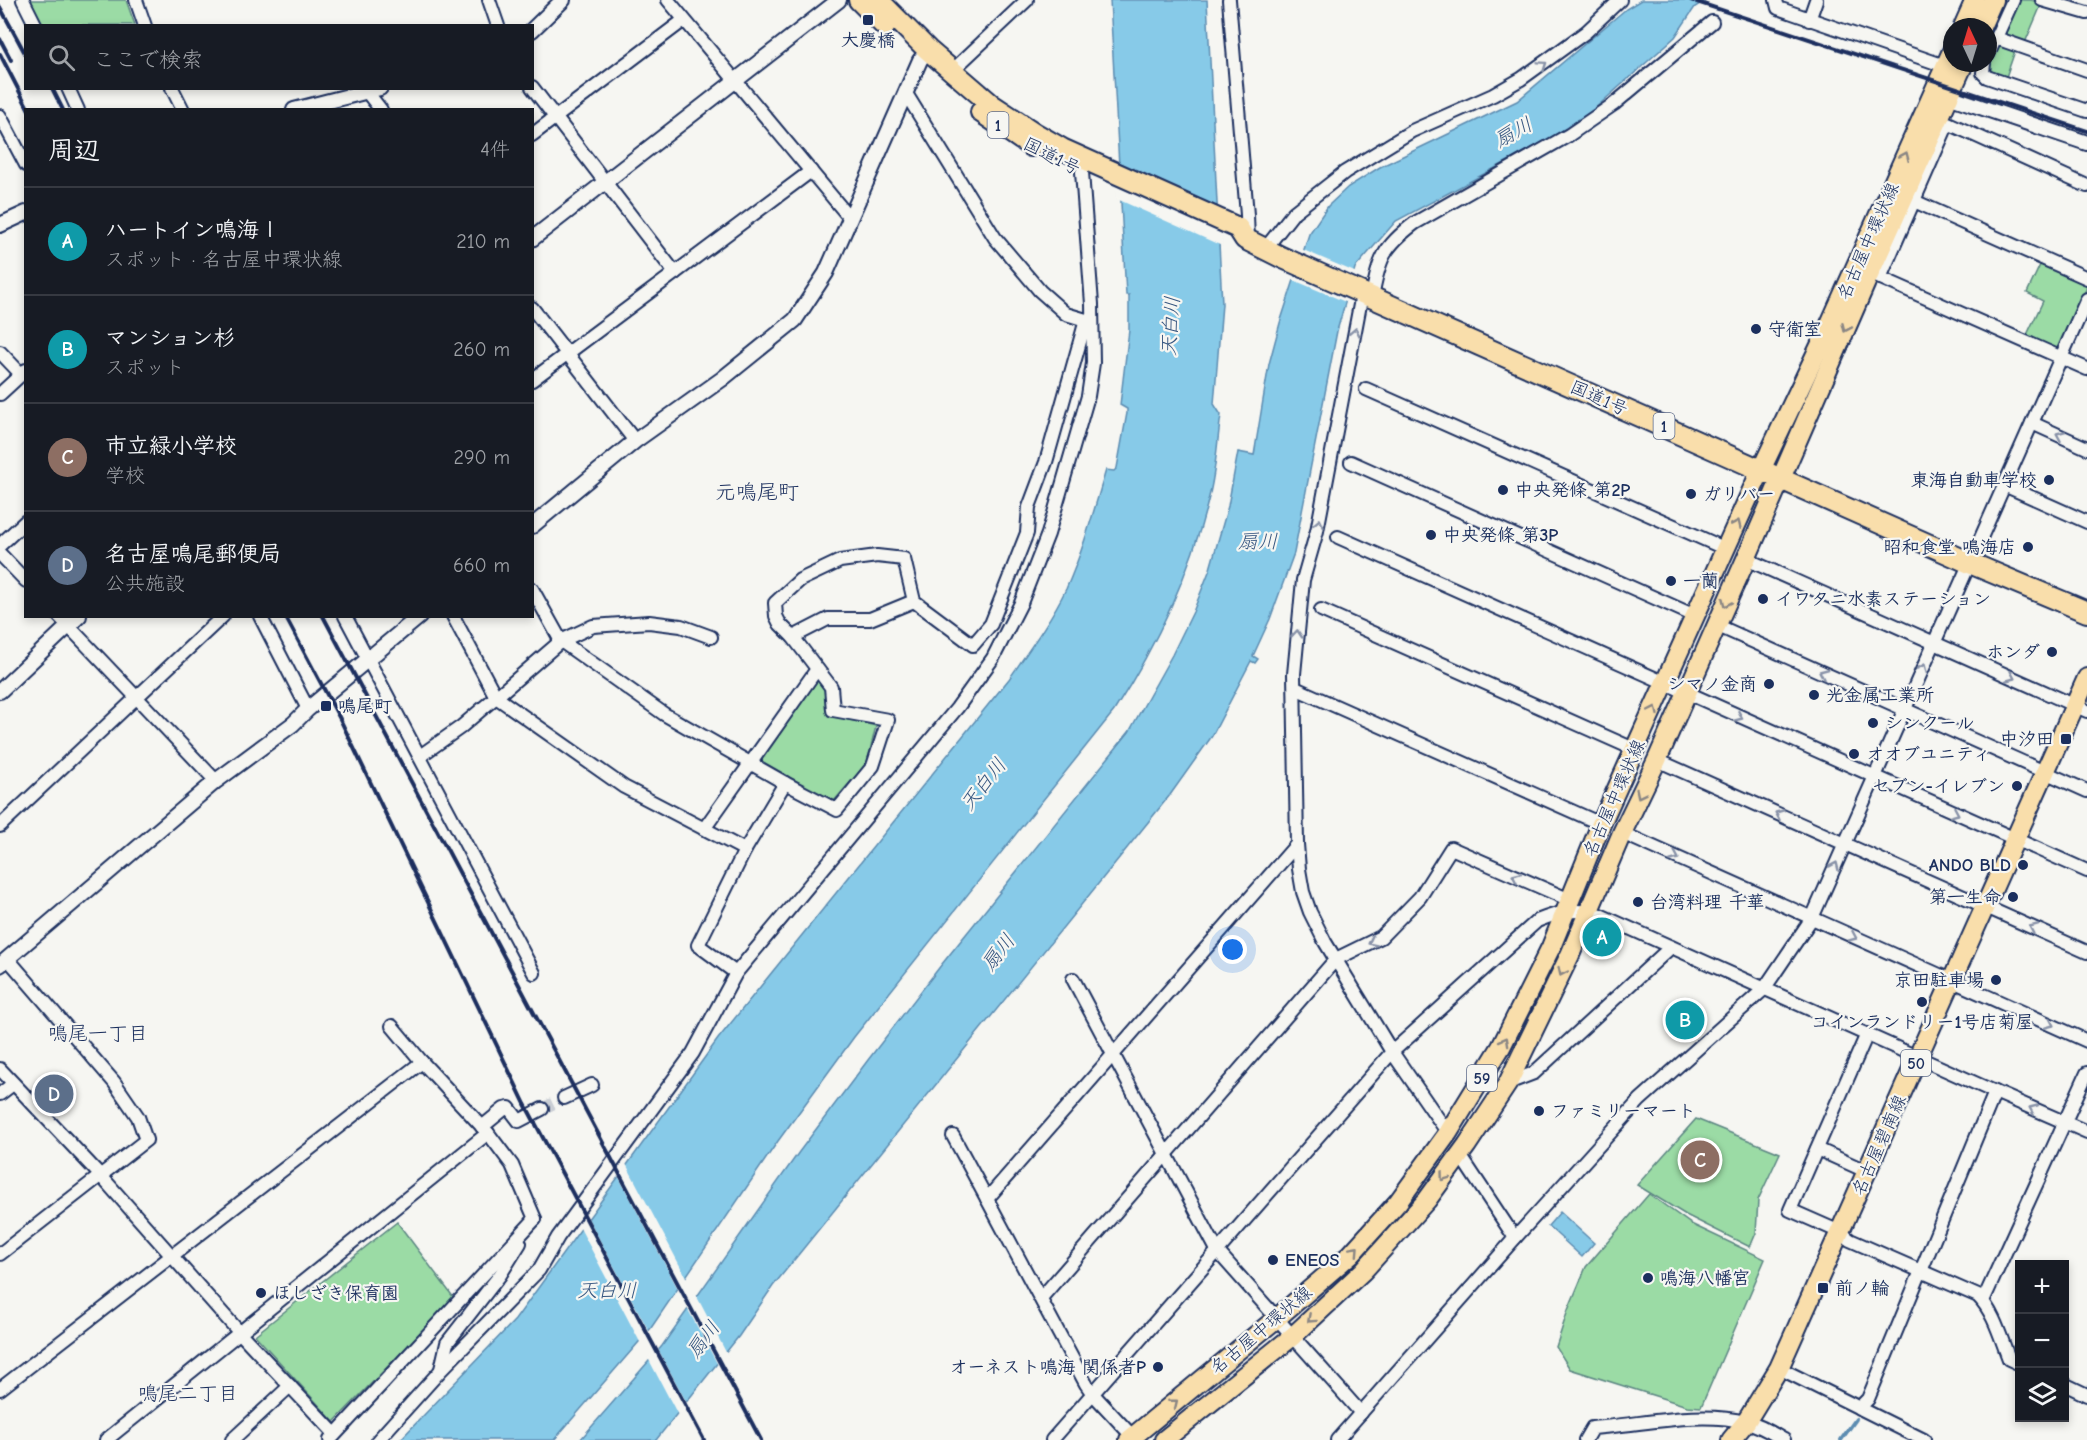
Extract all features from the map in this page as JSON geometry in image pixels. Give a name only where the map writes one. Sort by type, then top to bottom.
[{"type":"highway","name":"国道1号","points":[[859,0],[924,55],[983,114],[1057,161],[1086,169],[1970,563],[2087,612]]},
{"type":"highway","name":"国道1号","points":[[878,0],[924,55],[952,71],[992,105],[1086,169]]},
{"type":"main road","points":[[1966,18],[1975,0]]},
{"type":"main road","points":[[1985,18],[1993,0]]},
{"type":"main road","name":"名古屋中環状線","points":[[1131,1438],[1351,1254],[1398,1202],[1448,1132],[1514,1024],[1568,905],[1601,824],[1943,71]]},
{"type":"main road","name":"名古屋中環状線","points":[[1164,1440],[1293,1336],[1364,1272],[1427,1200],[1508,1083],[1533,1034],[1781,478],[1875,276],[1960,72]]},
{"type":"main road","name":"名古屋碧南線","points":[[1731,1440],[1746,1422],[1779,1368],[2046,773],[2081,708],[2087,678]]},
{"type":"street","points":[[23,0],[35,24]]},
{"type":"street","points":[[136,0],[144,24]]},
{"type":"street","points":[[489,0],[497,24]]},
{"type":"street","points":[[534,28],[563,0]]},
{"type":"street","points":[[668,0],[849,218]]},
{"type":"street","points":[[534,236],[839,0]]},
{"type":"street","points":[[952,71],[1027,0]]},
{"type":"street","points":[[1229,0],[1247,215],[1253,243],[1345,172],[1412,131],[1493,95],[1552,58],[1586,32],[1620,0]]},
{"type":"street","points":[[1776,0],[1778,8],[1809,20],[1943,56]]},
{"type":"street","points":[[1809,20],[1816,0]]},
{"type":"street","points":[[1997,37],[2013,0]]},
{"type":"street","points":[[2042,0],[2087,13]]},
{"type":"street","points":[[534,134],[684,20]]},
{"type":"street","points":[[1448,1132],[1392,1052],[1310,912],[1303,892],[1297,844],[1294,674],[1303,580],[1317,531],[1364,294],[1385,250],[1395,237],[1414,223],[1569,135],[1614,104],[1712,22]]},
{"type":"street","points":[[1997,39],[2087,70]]},
{"type":"street","points":[[534,524],[635,441],[722,379],[795,320],[826,273],[905,92],[924,55]]},
{"type":"street","points":[[1983,72],[1987,77],[2087,111]]},
{"type":"street","points":[[69,90],[77,108]]},
{"type":"street","points":[[173,90],[182,108]]},
{"type":"street","points":[[302,108],[373,90],[380,108]]},
{"type":"street","points":[[534,90],[675,273]]},
{"type":"street","points":[[905,92],[995,238],[1040,291],[1066,314],[1089,319]]},
{"type":"street","points":[[1948,96],[2087,143]]},
{"type":"street","points":[[0,116],[24,161]]},
{"type":"street","points":[[2087,186],[1948,123],[1914,201],[1875,276],[2087,369]]},
{"type":"street","points":[[378,1440],[441,1370],[539,1270],[558,1237],[693,1053],[736,974],[957,708],[993,658],[1021,603],[1048,534],[1088,396],[1093,363],[1089,319],[1086,169]]},
{"type":"street","points":[[534,378],[811,171]]},
{"type":"street","points":[[1914,201],[2087,278]]},
{"type":"street","points":[[0,225],[24,214]]},
{"type":"street","points":[[1338,1440],[1515,1238],[1640,1100],[1764,989],[1812,918],[2087,299]]},
{"type":"street","points":[[534,310],[635,441]]},
{"type":"street","points":[[534,593],[561,641],[664,714],[837,810],[873,766],[888,720],[834,710],[831,687],[793,637],[780,624],[776,616],[775,603],[800,580],[840,561],[877,556],[904,559],[914,601],[973,645],[991,624],[1027,533],[1029,507],[1046,462],[1089,319]]},
{"type":"street","points":[[0,352],[23,372],[0,394]]},
{"type":"street","points":[[1366,389],[1726,549]]},
{"type":"street","points":[[2032,423],[2087,448]]},
{"type":"street","points":[[1351,462],[1695,616]]},
{"type":"street","points":[[2004,485],[2087,522]]},
{"type":"street","points":[[0,545],[24,523]]},
{"type":"street","points":[[1338,537],[2087,871]]},
{"type":"street","points":[[0,554],[24,579]]},
{"type":"street","points":[[1746,559],[2081,708]]},
{"type":"street","points":[[793,637],[828,619],[870,619],[914,601]]},
{"type":"street","points":[[1321,610],[1636,750]]},
{"type":"street","points":[[0,826],[221,618]]},
{"type":"street","points":[[261,618],[308,709]]},
{"type":"street","points":[[346,618],[534,973]]},
{"type":"street","points":[[0,1254],[146,1140],[138,1117],[114,1082],[4,962],[216,781],[293,724],[418,618]]},
{"type":"street","points":[[454,618],[496,697],[624,787],[745,850]]},
{"type":"street","points":[[0,691],[63,622],[216,781]]},
{"type":"street","points":[[420,756],[461,727],[561,641],[593,626],[650,622],[681,626],[711,637]]},
{"type":"street","points":[[1716,626],[2087,791]]},
{"type":"street","points":[[704,828],[817,669]]},
{"type":"street","points":[[1295,688],[1601,824]]},
{"type":"street","points":[[1657,760],[2087,952]]},
{"type":"street","points":[[736,974],[698,945],[745,850],[785,783]]},
{"type":"street","points":[[1622,833],[2087,1041]]},
{"type":"street","points":[[987,1198],[1297,844]]},
{"type":"street","points":[[1041,1298],[1336,959],[1381,937],[1420,897],[1451,848],[1568,905],[1588,911],[1671,947],[2087,1132]]},
{"type":"street","points":[[1052,1440],[1392,1052],[1537,921],[1568,905]]},
{"type":"street","points":[[1508,1083],[1534,1073],[1671,947]]},
{"type":"street","points":[[1073,979],[1218,1252],[1361,1413]]},
{"type":"street","points":[[392,1026],[485,1130],[512,1165],[535,1219]]},
{"type":"street","points":[[1867,1034],[1790,1210],[1840,1232],[1851,1241],[1978,1296],[1983,1301],[2014,1361]]},
{"type":"street","points":[[0,1389],[422,1062]]},
{"type":"street","points":[[0,1069],[101,1176],[290,1386],[332,1437],[535,1219]]},
{"type":"street","points":[[1983,1301],[2087,1073]]},
{"type":"street","points":[[0,1094],[13,1084]]},
{"type":"street","points":[[564,1098],[592,1085]]},
{"type":"street","points":[[1859,1408],[1868,1399],[1995,1092]]},
{"type":"street","points":[[106,1440],[240,1333],[485,1130],[504,1109],[509,1108],[519,1121],[542,1109]]},
{"type":"street","points":[[953,1136],[1093,1394],[1131,1438]]},
{"type":"street","points":[[1817,1149],[1868,1172]]},
{"type":"street","points":[[1460,1155],[1515,1238]]},
{"type":"street","points":[[441,1370],[447,1343],[500,1275],[535,1219]]},
{"type":"street","points":[[1779,1368],[1924,1440]]},
{"type":"street","points":[[232,1440],[290,1386]]},
{"type":"street","points":[[2069,1386],[2087,1395]]},
{"type":"street","points":[[1585,1440],[1592,1428],[1713,1417],[1746,1422],[1784,1440]]},
{"type":"green space","points":[[27,0],[126,0],[135,24],[39,24]]},
{"type":"green space","points":[[2016,0],[2042,3],[2024,45],[2004,38],[2001,32]]},
{"type":"green space","points":[[2001,43],[2016,48],[2006,77],[1994,72],[1997,72],[1997,46]]},
{"type":"green space","points":[[2041,263],[2086,282],[2087,287],[2061,347],[2055,350],[2026,337],[2043,301],[2027,293]]},
{"type":"green space","points":[[812,680],[824,682],[828,715],[876,726],[867,763],[833,802],[758,759]]},
{"type":"green space","points":[[1696,1119],[1780,1153],[1758,1200],[1756,1233],[1750,1247],[1686,1215],[1637,1185]]},
{"type":"green space","points":[[1649,1194],[1691,1224],[1765,1259],[1701,1407],[1687,1406],[1570,1369],[1556,1347],[1586,1267]]},
{"type":"green space","points":[[397,1222],[454,1298],[334,1422],[255,1335]]},
{"type":"water","name":"天白川","points":[[1110,0],[1207,0],[1222,304],[1214,404],[1221,415],[1213,477],[1201,526],[1182,581],[1158,634],[1114,711],[854,1037],[778,1141],[651,1328],[554,1440],[400,1440],[515,1320],[718,1039],[1009,679],[1047,623],[1066,589],[1083,545],[1106,470],[1114,471],[1117,468],[1127,413],[1127,409],[1120,405],[1129,330],[1129,295],[1126,295]]},
{"type":"water","name":"扇川","points":[[1641,0],[1706,0],[1695,7],[1675,37],[1592,111],[1551,138],[1396,221],[1355,268],[1337,331],[1294,553],[1270,619],[1253,656],[1258,659],[1255,663],[1251,661],[1212,736],[1170,795],[773,1286],[739,1336],[656,1440],[580,1440],[662,1346],[799,1152],[868,1060],[942,964],[1129,732],[1172,655],[1193,612],[1210,569],[1228,506],[1238,452],[1254,455],[1269,364],[1280,323],[1309,234],[1328,206],[1348,187],[1380,167],[1517,101],[1626,9]]},
{"type":"water","points":[[1560,1212],[1594,1243],[1582,1257],[1548,1226]]},
{"type":"pier","points":[[1115,162],[1220,209],[1222,246],[1117,199]]},
{"type":"pier","points":[[1301,249],[1357,273],[1348,303],[1291,279]]},
{"type":"pier","points":[[625,1162],[687,1279],[679,1291],[617,1174]]},
{"type":"pier","points":[[587,1216],[650,1333],[641,1344],[579,1226]]},
{"type":"pier","points":[[695,1293],[728,1356],[719,1367],[686,1306]]},
{"type":"pier","points":[[657,1347],[688,1405],[679,1417],[648,1358]]},
{"type":"waterway","points":[[1841,1440],[1856,1419]]},
{"type":"tunnel","points":[[542,1109],[564,1098]]},
{"type":"railway","points":[[1691,0],[2087,131]]},
{"type":"railway","points":[[0,7],[24,51]]},
{"type":"railway","points":[[0,39],[11,60]]},
{"type":"railway","points":[[0,54],[28,108]]},
{"type":"railway","points":[[53,90],[62,108]]},
{"type":"railway","points":[[286,618],[340,719],[525,1104],[704,1440]]},
{"type":"railway","points":[[324,618],[761,1440]]},
{"type":"place","name":"大慶橋","points":[[868,20]]},
{"type":"place","name":"守衛室","points":[[1756,329]]},
{"type":"place","name":"東海自動車学校","points":[[2049,480]]},
{"type":"place","name":"中央発條 第2P","points":[[1503,490]]},
{"type":"place","name":"ガリバー","points":[[1691,494]]},
{"type":"place","name":"中央発條 第3P","points":[[1431,535]]},
{"type":"place","name":"昭和食堂 鳴海店","points":[[2028,547]]},
{"type":"place","name":"一蘭","points":[[1671,581]]},
{"type":"place","name":"イワタニ水素ステーション","points":[[1763,599]]},
{"type":"place","name":"ホンダ","points":[[2052,652]]},
{"type":"place","name":"シマノ金商","points":[[1769,684]]},
{"type":"place","name":"光金属工業所","points":[[1814,695]]},
{"type":"place","name":"鳴尾町","points":[[326,706]]},
{"type":"place","name":"シンクール","points":[[1873,723]]},
{"type":"place","name":"中汐田","points":[[2066,739]]},
{"type":"place","name":"オオブユニティ","points":[[1854,754]]},
{"type":"place","name":"セブン-イレブン","points":[[2017,786]]},
{"type":"place","name":"ANDO BLD","points":[[2023,865]]},
{"type":"place","name":"第一生命","points":[[2013,897]]},
{"type":"place","name":"台湾料理 千華","points":[[1638,902]]},
{"type":"place","name":"ハートイン鳴海Ⅰ","points":[[1602,937]]},
{"type":"place","name":"京田駐車場","points":[[1996,980]]},
{"type":"place","name":"コインランドリー1号店菊屋","points":[[1922,1002]]},
{"type":"place","name":"マンション杉","points":[[1685,1020]]},
{"type":"place","name":"名古屋鳴尾郵便局","points":[[54,1094]]},
{"type":"place","name":"ファミリーマート","points":[[1539,1111]]},
{"type":"place","name":"市立緑小学校","points":[[1700,1160]]},
{"type":"place","name":"ENEOS","points":[[1273,1260]]},
{"type":"place","name":"鳴海八幡宮","points":[[1648,1278]]},
{"type":"place","name":"前ノ輪","points":[[1823,1288]]},
{"type":"place","name":"ほしざき保育園","points":[[261,1293]]},
{"type":"place","name":"オーネスト鳴海 関係者P","points":[[1158,1367]]},
{"type":"district","name":"元鳴尾町","points":[[757,492]]},
{"type":"district","name":"鳴尾一丁目","points":[[98,1033]]},
{"type":"district","name":"鳴尾二丁目","points":[[188,1393]]}]
